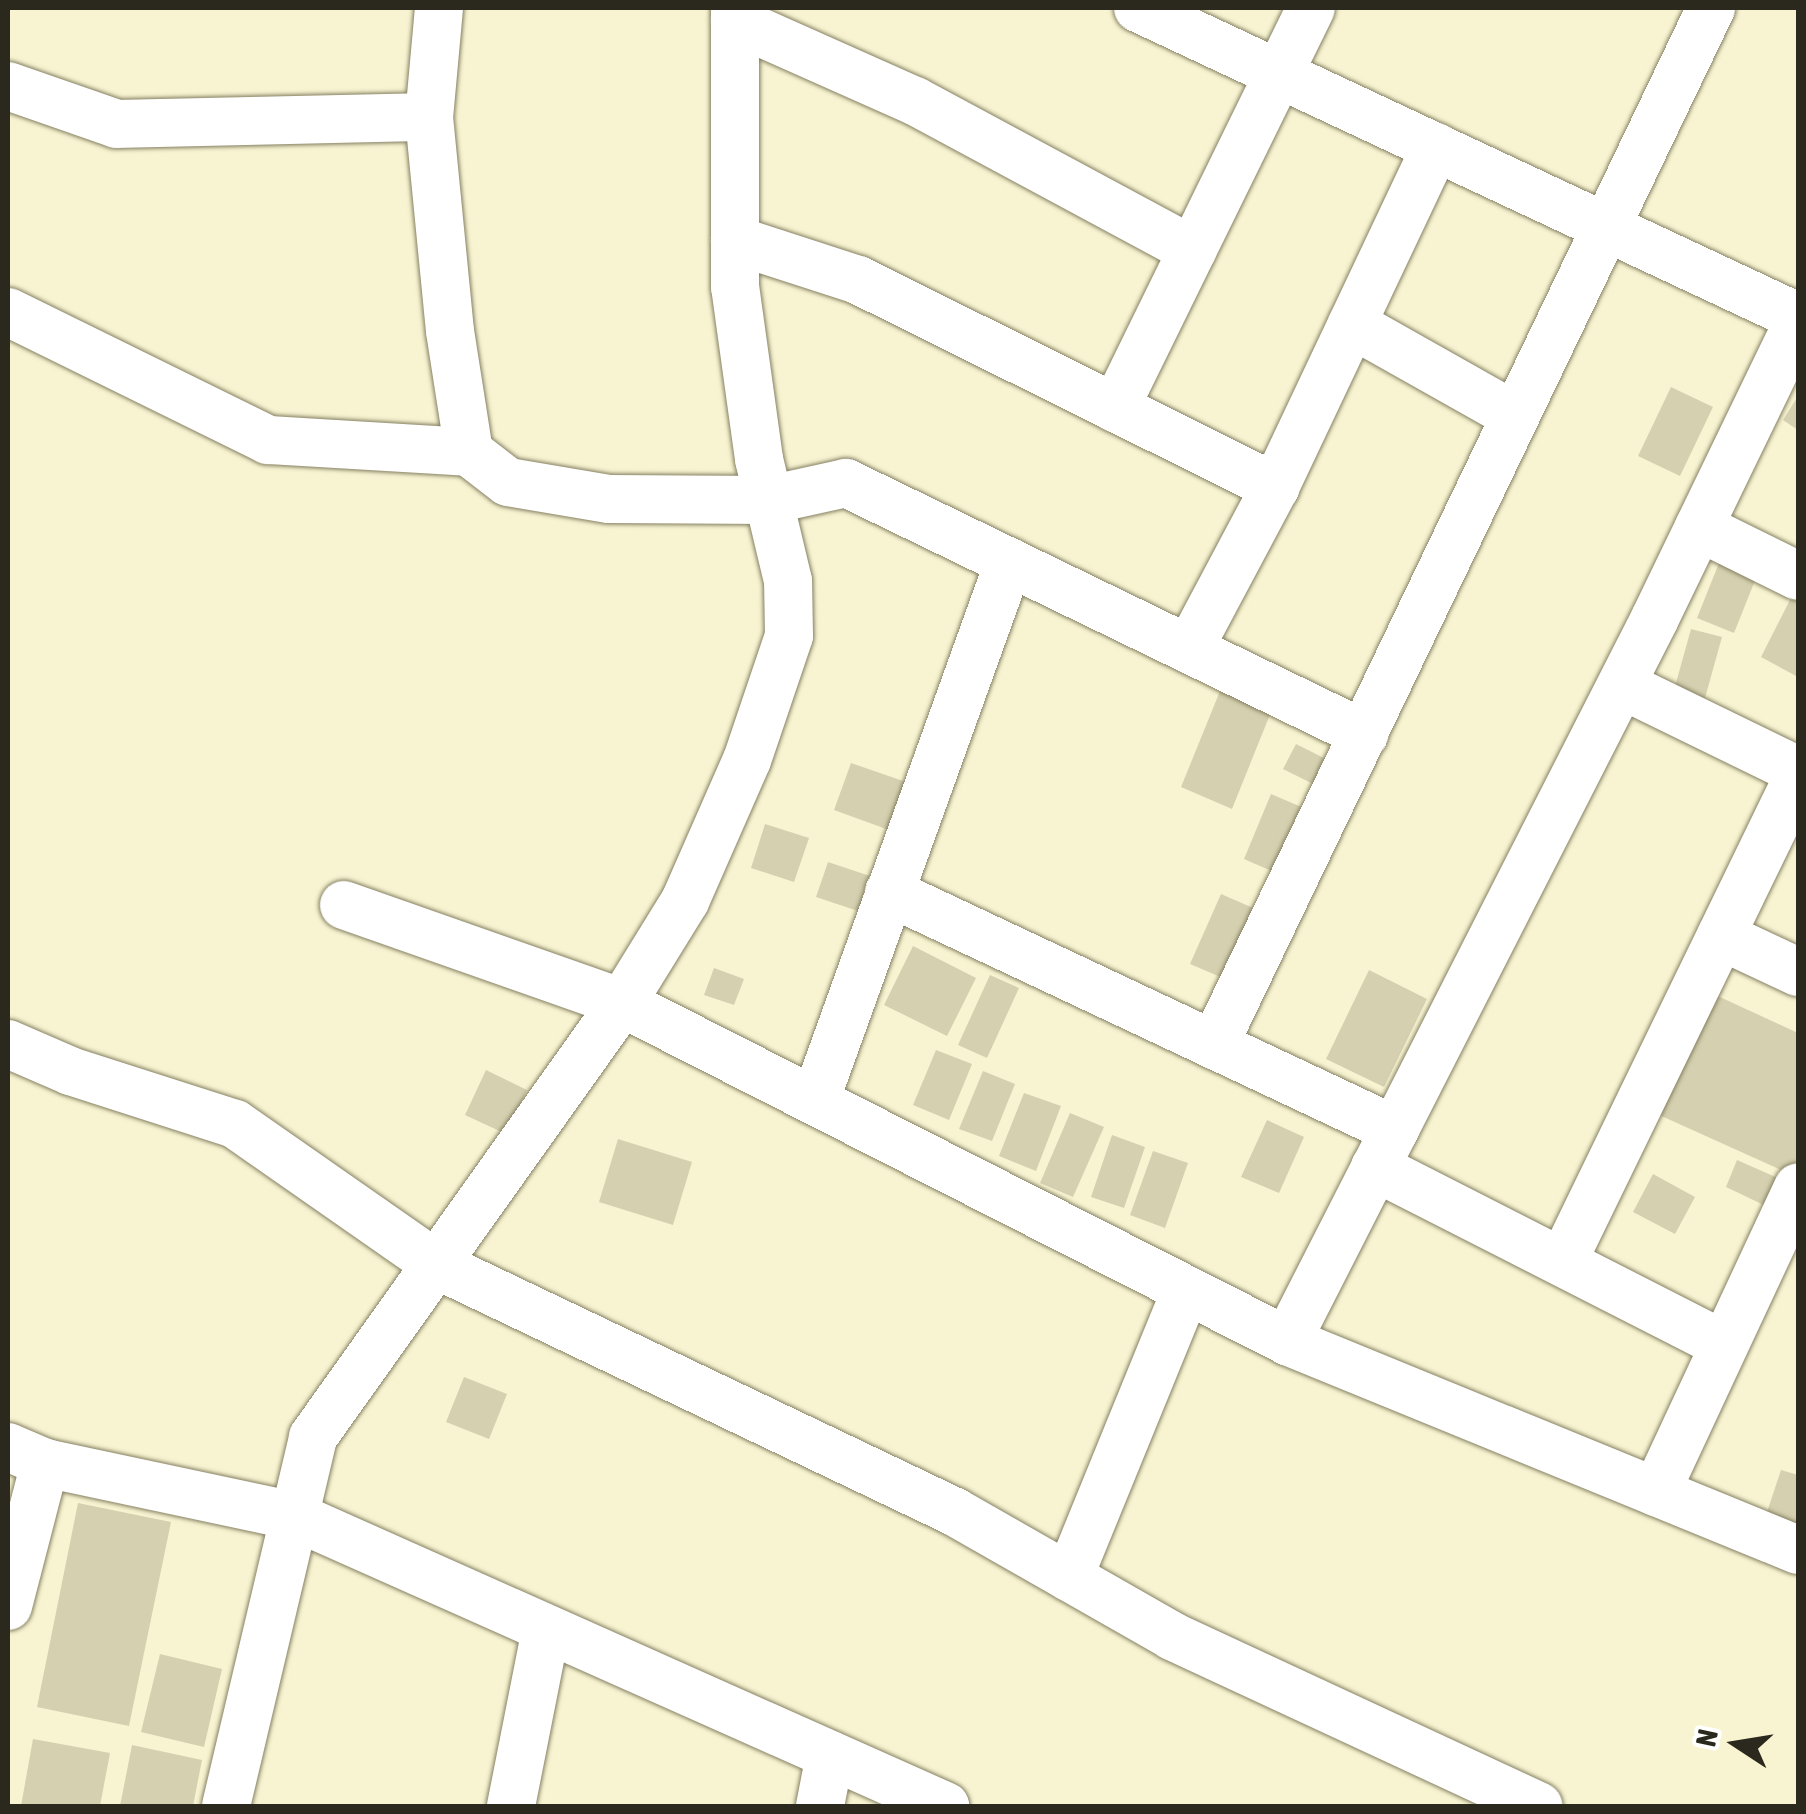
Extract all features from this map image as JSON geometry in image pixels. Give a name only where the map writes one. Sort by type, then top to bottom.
[{"type":"street","points":[[439,8],[429,117],[450,330],[469,452]]},
{"type":"street","points":[[1138,8],[1798,319],[1622,685],[1286,1342]]},
{"type":"street","points":[[1114,408],[1311,8]]},
{"type":"street","points":[[1214,1045],[1711,8]]},
{"type":"street","points":[[226,1806],[313,1437],[622,1004],[685,901],[748,760],[789,636],[788,581],[769,500],[735,288],[735,14],[915,101],[1192,250]]},
{"type":"street","points":[[8,86],[117,124],[429,117]]},
{"type":"street","points":[[1189,649],[1275,487],[1436,147]]},
{"type":"street","points":[[735,240],[858,280],[1275,487]]},
{"type":"street","points":[[8,312],[268,440],[469,452],[508,482],[609,499],[769,500],[846,483],[1364,734]]},
{"type":"street","points":[[1352,324],[1516,416]]},
{"type":"street","points":[[1699,527],[1798,576]]},
{"type":"street","points":[[815,1101],[1009,562]]},
{"type":"street","points":[[1563,1261],[1798,774],[1622,685]]},
{"type":"street","points":[[889,892],[1214,1045],[1563,1261],[1723,1344]]},
{"type":"street","points":[[344,905],[622,1004],[1286,1342],[1798,1550]]},
{"type":"street","points":[[1721,936],[1798,972]]},
{"type":"street","points":[[8,1044],[70,1071],[235,1124],[437,1265],[955,1512],[1172,1636],[1538,1806]]},
{"type":"street","points":[[1656,1492],[1798,1188]]},
{"type":"street","points":[[1069,1577],[1186,1290]]},
{"type":"street","points":[[8,1606],[26,1455],[294,1516],[945,1806]]},
{"type":"street","points":[[511,1806],[546,1628]]},
{"type":"street","points":[[820,1806],[830,1755]]},
{"type":"building","points":[[1671,387],[1713,407],[1680,476],[1638,456]]},
{"type":"building","points":[[1798,396],[1798,430],[1783,420]]},
{"type":"building","points":[[1723,553],[1760,568],[1734,633],[1697,618]]},
{"type":"building","points":[[1798,584],[1798,677],[1761,657]]},
{"type":"building","points":[[1691,629],[1722,637],[1705,698],[1674,690]]},
{"type":"building","points":[[1220,691],[1271,712],[1232,809],[1181,787]]},
{"type":"building","points":[[1296,744],[1330,761],[1317,786],[1283,769]]},
{"type":"building","points":[[851,763],[906,782],[889,830],[834,810]]},
{"type":"building","points":[[1271,794],[1313,812],[1285,877],[1244,859]]},
{"type":"building","points":[[765,824],[809,838],[794,882],[751,868]]},
{"type":"building","points":[[828,862],[873,877],[861,912],[816,897]]},
{"type":"building","points":[[1221,894],[1267,914],[1237,984],[1190,964]]},
{"type":"building","points":[[913,946],[976,978],[947,1036],[884,1005]]},
{"type":"building","points":[[714,968],[744,979],[734,1005],[704,995]]},
{"type":"building","points":[[1369,970],[1427,999],[1384,1087],[1326,1059]]},
{"type":"building","points":[[990,975],[1019,988],[987,1058],[958,1045]]},
{"type":"building","points":[[1709,992],[1798,1033],[1798,1157],[1790,1174],[1657,1114]]},
{"type":"building","points":[[936,1050],[972,1064],[949,1120],[913,1105]]},
{"type":"building","points":[[486,1070],[527,1090],[506,1134],[465,1115]]},
{"type":"building","points":[[983,1071],[1015,1084],[992,1141],[959,1129]]},
{"type":"building","points":[[1024,1093],[1061,1106],[1036,1171],[999,1156]]},
{"type":"building","points":[[1070,1113],[1104,1127],[1073,1197],[1040,1183]]},
{"type":"building","points":[[1267,1120],[1304,1137],[1279,1193],[1241,1177]]},
{"type":"building","points":[[1112,1135],[1145,1147],[1124,1208],[1091,1197]]},
{"type":"building","points":[[618,1139],[692,1162],[673,1225],[599,1202]]},
{"type":"building","points":[[1153,1151],[1188,1163],[1165,1228],[1130,1215]]},
{"type":"building","points":[[1737,1160],[1780,1179],[1768,1207],[1726,1187]]},
{"type":"building","points":[[1653,1174],[1695,1197],[1675,1234],[1633,1212]]},
{"type":"building","points":[[464,1377],[507,1394],[489,1439],[446,1422]]},
{"type":"building","points":[[1781,1470],[1798,1475],[1798,1532],[1764,1521]]},
{"type":"building","points":[[78,1503],[171,1522],[129,1726],[37,1707]]},
{"type":"building","points":[[160,1654],[222,1669],[204,1747],[141,1732]]},
{"type":"building","points":[[33,1739],[110,1753],[100,1806],[21,1806]]},
{"type":"building","points":[[132,1745],[202,1760],[193,1806],[120,1806]]}]
